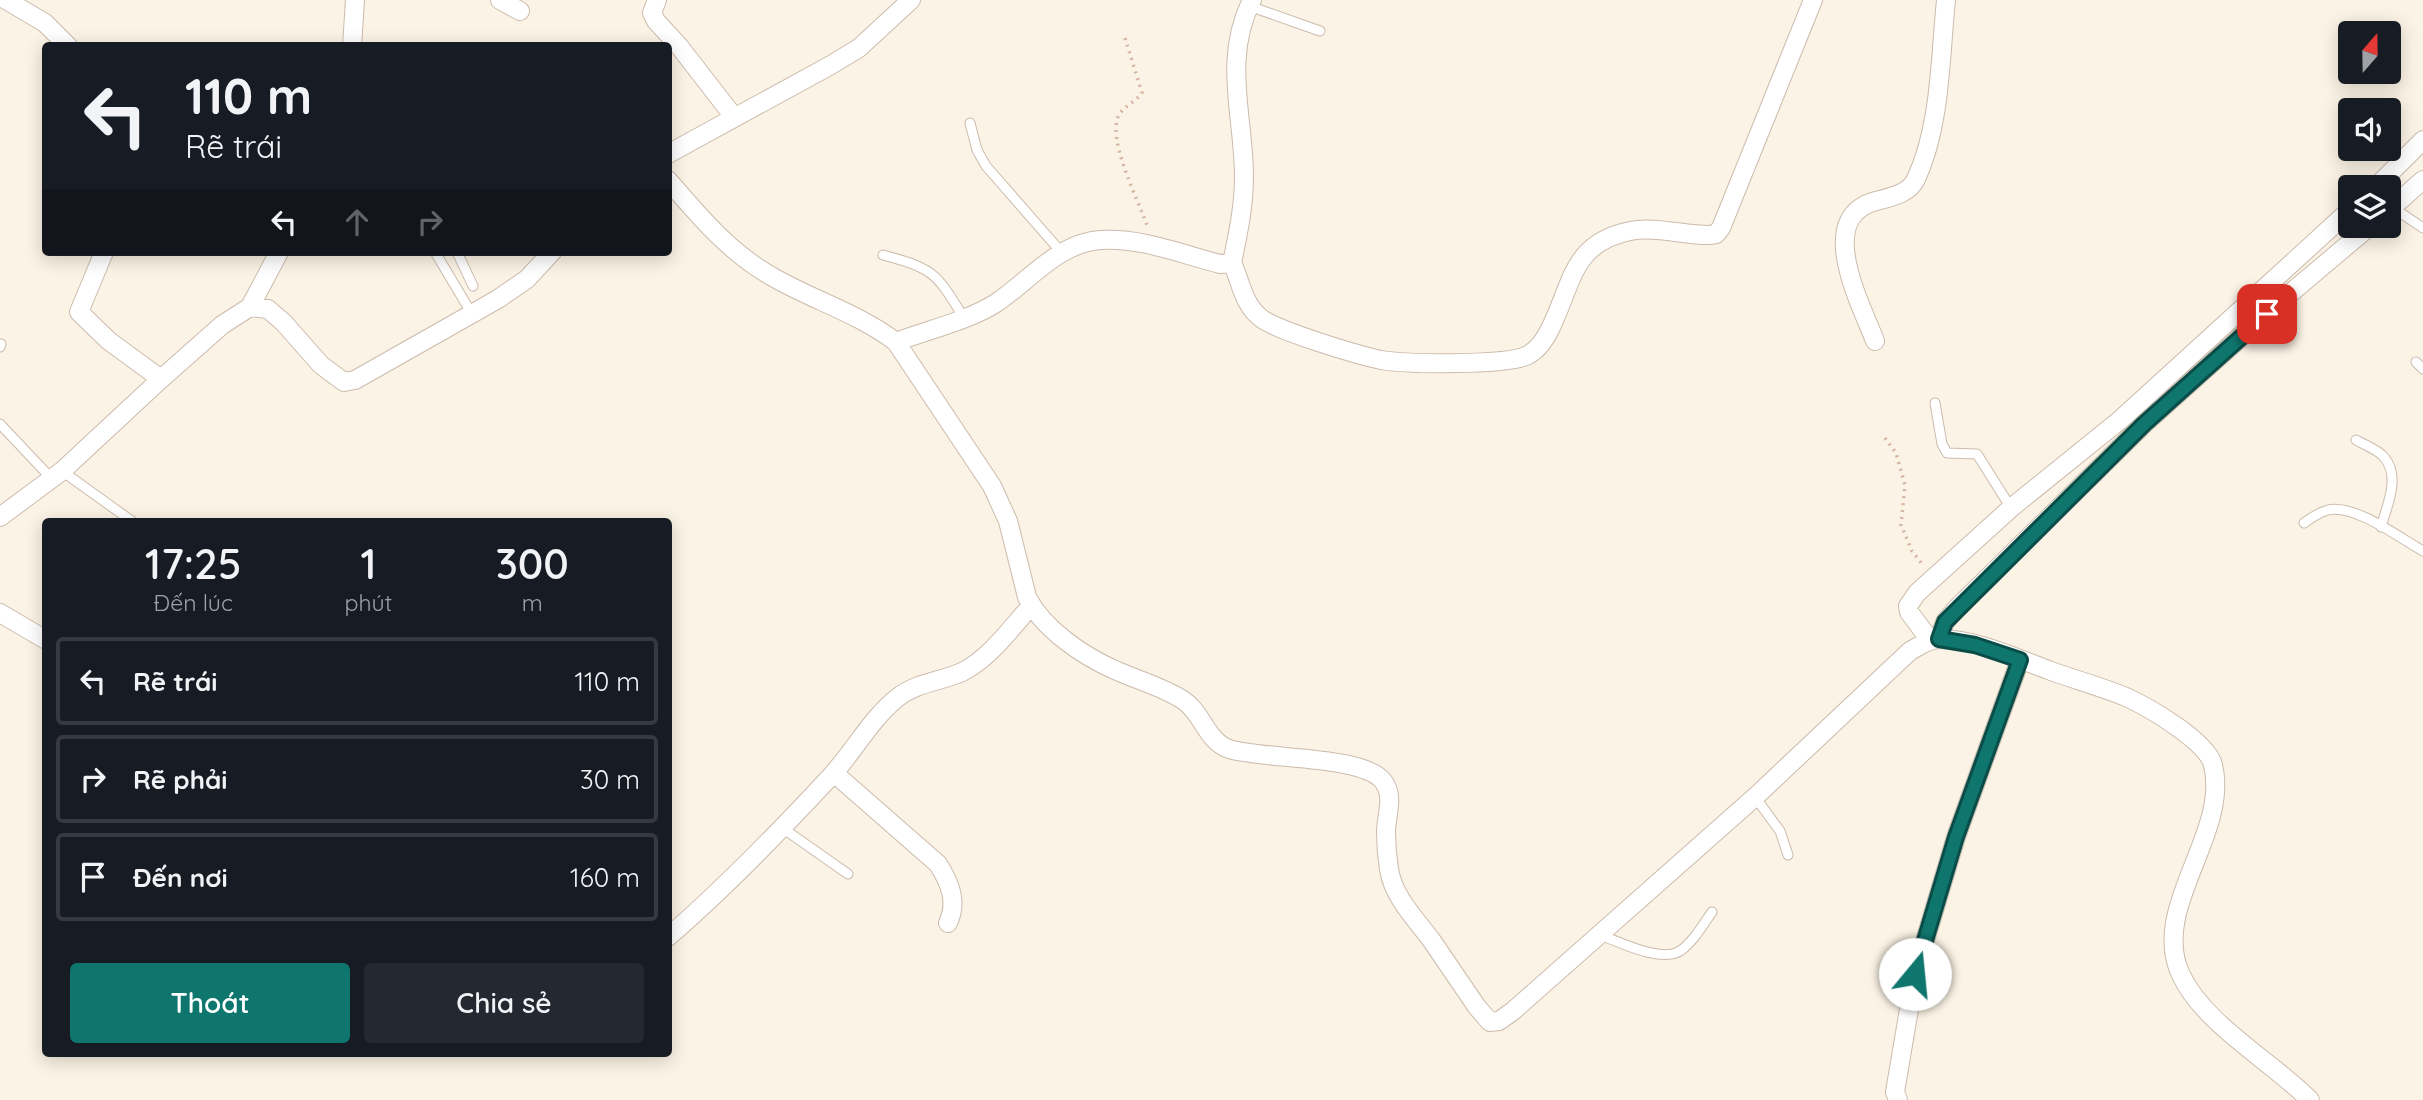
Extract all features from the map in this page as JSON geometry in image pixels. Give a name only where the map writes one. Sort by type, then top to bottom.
[{"type":"street","points":[[6,0],[46,23],[64,42]]},
{"type":"street","points":[[352,42],[355,0]]},
{"type":"street","points":[[500,0],[520,11]]},
{"type":"street","points":[[657,0],[652,13],[656,21],[734,117]]},
{"type":"street","points":[[672,152],[798,85],[859,48],[911,0]]},
{"type":"street","points":[[1251,3],[1244,21],[1236,64],[1236,104],[1244,175],[1242,214],[1232,262],[1240,288],[1251,307],[1261,318],[1296,333],[1383,360],[1493,362],[1517,360],[1531,354],[1546,337],[1577,265],[1597,242],[1639,230],[1716,234],[1721,228],[1813,0]]},
{"type":"street","points":[[1875,341],[1846,265],[1844,246],[1847,231],[1857,210],[1909,190],[1916,180],[1932,127],[1946,0]]},
{"type":"street","points":[[2388,175],[2423,140]]},
{"type":"street","points":[[2401,199],[2423,180]]},
{"type":"street","points":[[672,184],[729,247],[753,264],[772,277],[878,329],[896,342],[992,486],[1008,522],[1027,597],[1031,606],[1049,626],[1075,647],[1111,668],[1184,700],[1194,709],[1219,744],[1258,755],[1352,765],[1370,771],[1383,781],[1390,805],[1386,830],[1392,884],[1481,1013],[1490,1022],[1499,1021],[1755,797],[1910,651],[1931,636],[2144,424],[2356,238]]},
{"type":"street","points":[[2310,1100],[2292,1082],[2207,1013],[2181,975],[2178,966],[2172,942],[2176,920],[2211,814],[2215,786],[2212,762],[2198,744],[2180,728],[2127,698],[1965,642],[1931,636],[1909,611],[1910,601],[1933,578],[2011,508],[2120,420],[2338,222]]},
{"type":"street","points":[[896,342],[995,304],[1062,253],[1083,243],[1097,240],[1132,241],[1220,264],[1232,262]]},
{"type":"street","points":[[102,256],[79,312],[109,341],[160,379]]},
{"type":"street","points":[[0,517],[57,474],[222,325],[250,307],[277,256]]},
{"type":"street","points":[[250,307],[268,309],[321,365],[344,382],[368,374],[527,279],[548,256]]},
{"type":"street","points":[[672,934],[707,904],[834,773],[866,731],[898,697],[922,683],[961,673],[978,662],[1031,606]]},
{"type":"street","points":[[0,613],[42,638]]},
{"type":"street","points":[[1898,1100],[1895,1092],[1915,974],[1956,837],[2020,660]]},
{"type":"street","points":[[834,773],[938,864],[947,879],[953,900],[953,912],[948,923]]},
{"type":"lane","points":[[1251,3],[1320,31]]},
{"type":"lane","points":[[970,123],[977,150],[986,166],[1062,253]]},
{"type":"lane","points":[[2401,214],[2423,228]]},
{"type":"lane","points":[[883,255],[916,264],[935,274],[964,318]]},
{"type":"lane","points":[[438,256],[479,308]]},
{"type":"lane","points":[[459,256],[473,286]]},
{"type":"lane","points":[[1935,402],[1942,444],[1947,453],[1977,454],[2011,508]]},
{"type":"lane","points":[[0,424],[57,474],[127,518]]},
{"type":"lane","points":[[2356,440],[2384,456],[2391,469],[2393,483],[2381,527]]},
{"type":"lane","points":[[2304,523],[2327,510],[2339,509],[2364,517],[2423,551]]},
{"type":"lane","points":[[1755,797],[1780,831],[1788,855]]},
{"type":"lane","points":[[781,827],[848,874]]},
{"type":"lane","points":[[1600,935],[1650,953],[1678,952],[1712,912]]},
{"type":"path","points":[[1125,38],[1142,93],[1137,101],[1123,109],[1114,127],[1117,146],[1154,246]]},
{"type":"path","points":[[1885,438],[1896,453],[1905,485],[1901,525],[1912,551],[1933,578]]},
{"type":"route","points":[[1915,974],[1956,837],[2020,660],[1975,645],[1939,639],[1941,629],[1957,608],[2144,424],[2267,314]]}]
